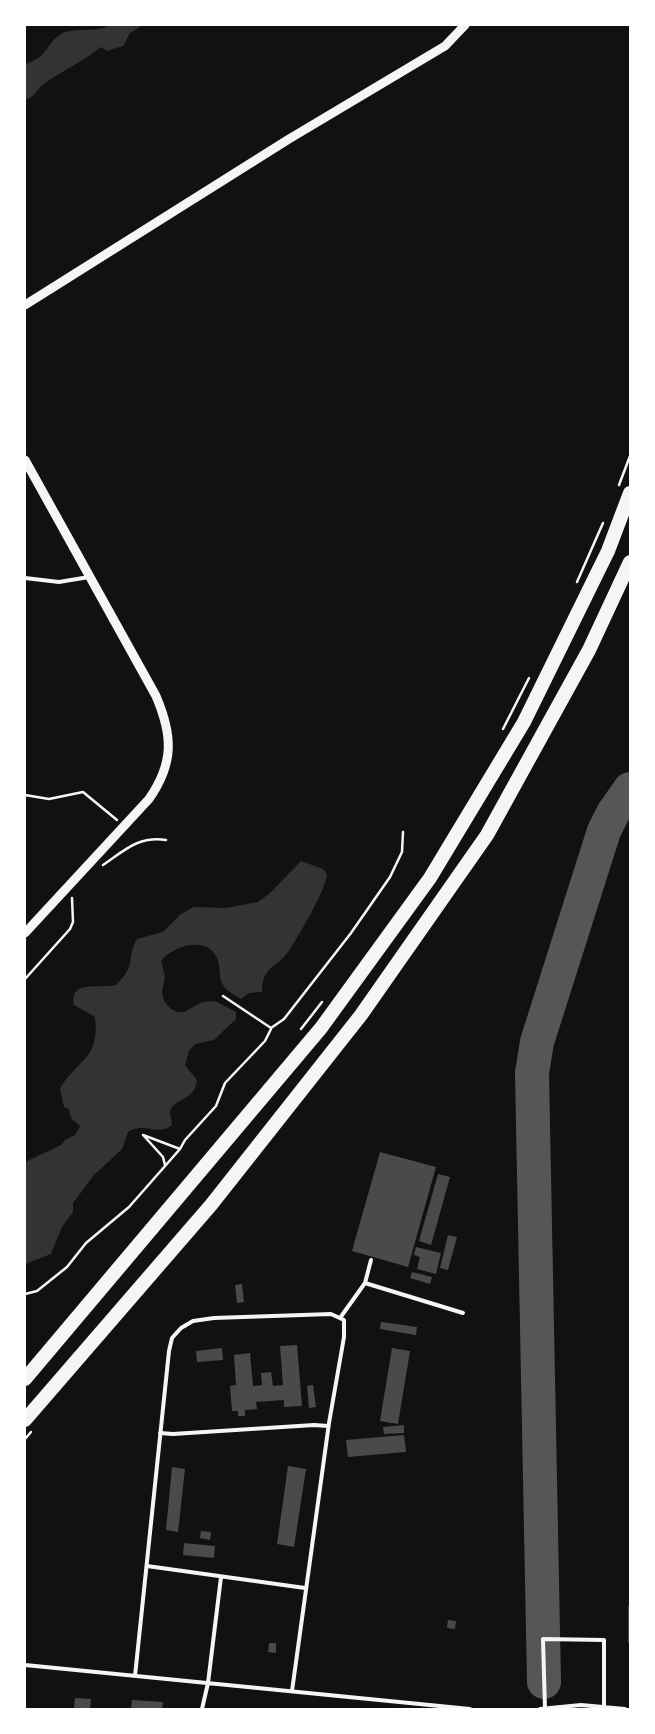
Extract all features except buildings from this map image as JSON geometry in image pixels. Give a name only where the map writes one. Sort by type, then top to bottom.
[{"type":"highway","points":[[25,1379],[321,1028],[430,878],[524,722],[608,551],[624,491]]},
{"type":"highway","points":[[25,1420],[211,1205],[361,1015],[488,836],[588,650],[630,562]]},
{"type":"street","points":[[25,305],[289,139],[445,46],[465,25]]},
{"type":"street","points":[[25,460],[88,577],[156,696],[163,712],[169,741],[169,755],[163,777],[149,799],[25,933]]},
{"type":"lane","points":[[25,578],[59,582],[88,577]]},
{"type":"lane","points":[[340,1318],[365,1283],[371,1260]]},
{"type":"lane","points":[[365,1283],[463,1313]]},
{"type":"lane","points":[[135,1676],[160,1433],[172,1338],[181,1328],[193,1322],[214,1318],[331,1314],[344,1320],[344,1337],[328,1426],[292,1691]]},
{"type":"lane","points":[[160,1433],[173,1434],[314,1425],[328,1426]]},
{"type":"lane","points":[[147,1566],[305,1588]]},
{"type":"lane","points":[[202,1709],[208,1683],[221,1577]]},
{"type":"lane","points":[[545,1708],[543,1640],[553,1639],[604,1640],[604,1707]]},
{"type":"lane","points":[[25,1666],[470,1709]]},
{"type":"lane","points":[[540,1709],[581,1705],[625,1709]]},
{"type":"path","points":[[624,491],[630,456]]},
{"type":"path","points":[[575,586],[607,516]]},
{"type":"path","points":[[503,729],[533,671]]},
{"type":"path","points":[[25,795],[49,799],[83,792],[97,801],[123,827]]},
{"type":"path","points":[[25,1294],[37,1291],[67,1267],[91,1238],[130,1207],[180,1149],[185,1140],[216,1106],[225,1083],[265,1041],[271,1033],[271,1028],[284,1019],[297,1005],[369,909],[397,864],[404,840],[403,832]]},
{"type":"path","points":[[102,866],[137,842],[166,840]]},
{"type":"path","points":[[25,978],[70,929],[72,922],[72,895]]},
{"type":"path","points":[[223,996],[271,1028]]},
{"type":"path","points":[[301,1029],[324,999]]},
{"type":"path","points":[[165,1165],[163,1157],[143,1135],[180,1149]]},
{"type":"shaded area","points":[[110,25],[143,25],[130,33],[123,46],[107,51],[101,47],[45,83],[32,97],[25,100],[25,64],[43,54],[61,34],[73,30],[104,28]]},
{"type":"shaded area","points":[[301,861],[323,869],[327,874],[326,881],[311,913],[288,952],[267,972],[262,992],[249,993],[241,999],[228,991],[221,982],[217,958],[206,947],[189,945],[181,947],[161,961],[165,977],[162,992],[164,1001],[170,1008],[177,1012],[184,1012],[202,1002],[215,1001],[236,1012],[236,1019],[214,1040],[195,1044],[189,1051],[185,1065],[197,1080],[192,1092],[171,1108],[172,1125],[162,1130],[139,1128],[128,1132],[122,1149],[94,1175],[73,1203],[73,1212],[62,1227],[51,1254],[25,1264],[25,1162],[61,1145],[65,1140],[75,1135],[80,1126],[71,1118],[69,1109],[64,1107],[60,1089],[91,1051],[96,1031],[95,1017],[74,1005],[76,991],[87,987],[116,985],[127,972],[137,939],[163,932],[181,914],[194,907],[226,908],[258,902],[270,893]]},
{"type":"taxiway","points":[[544,1682],[532,1073],[537,1042],[604,831],[613,813],[630,789]]}]
